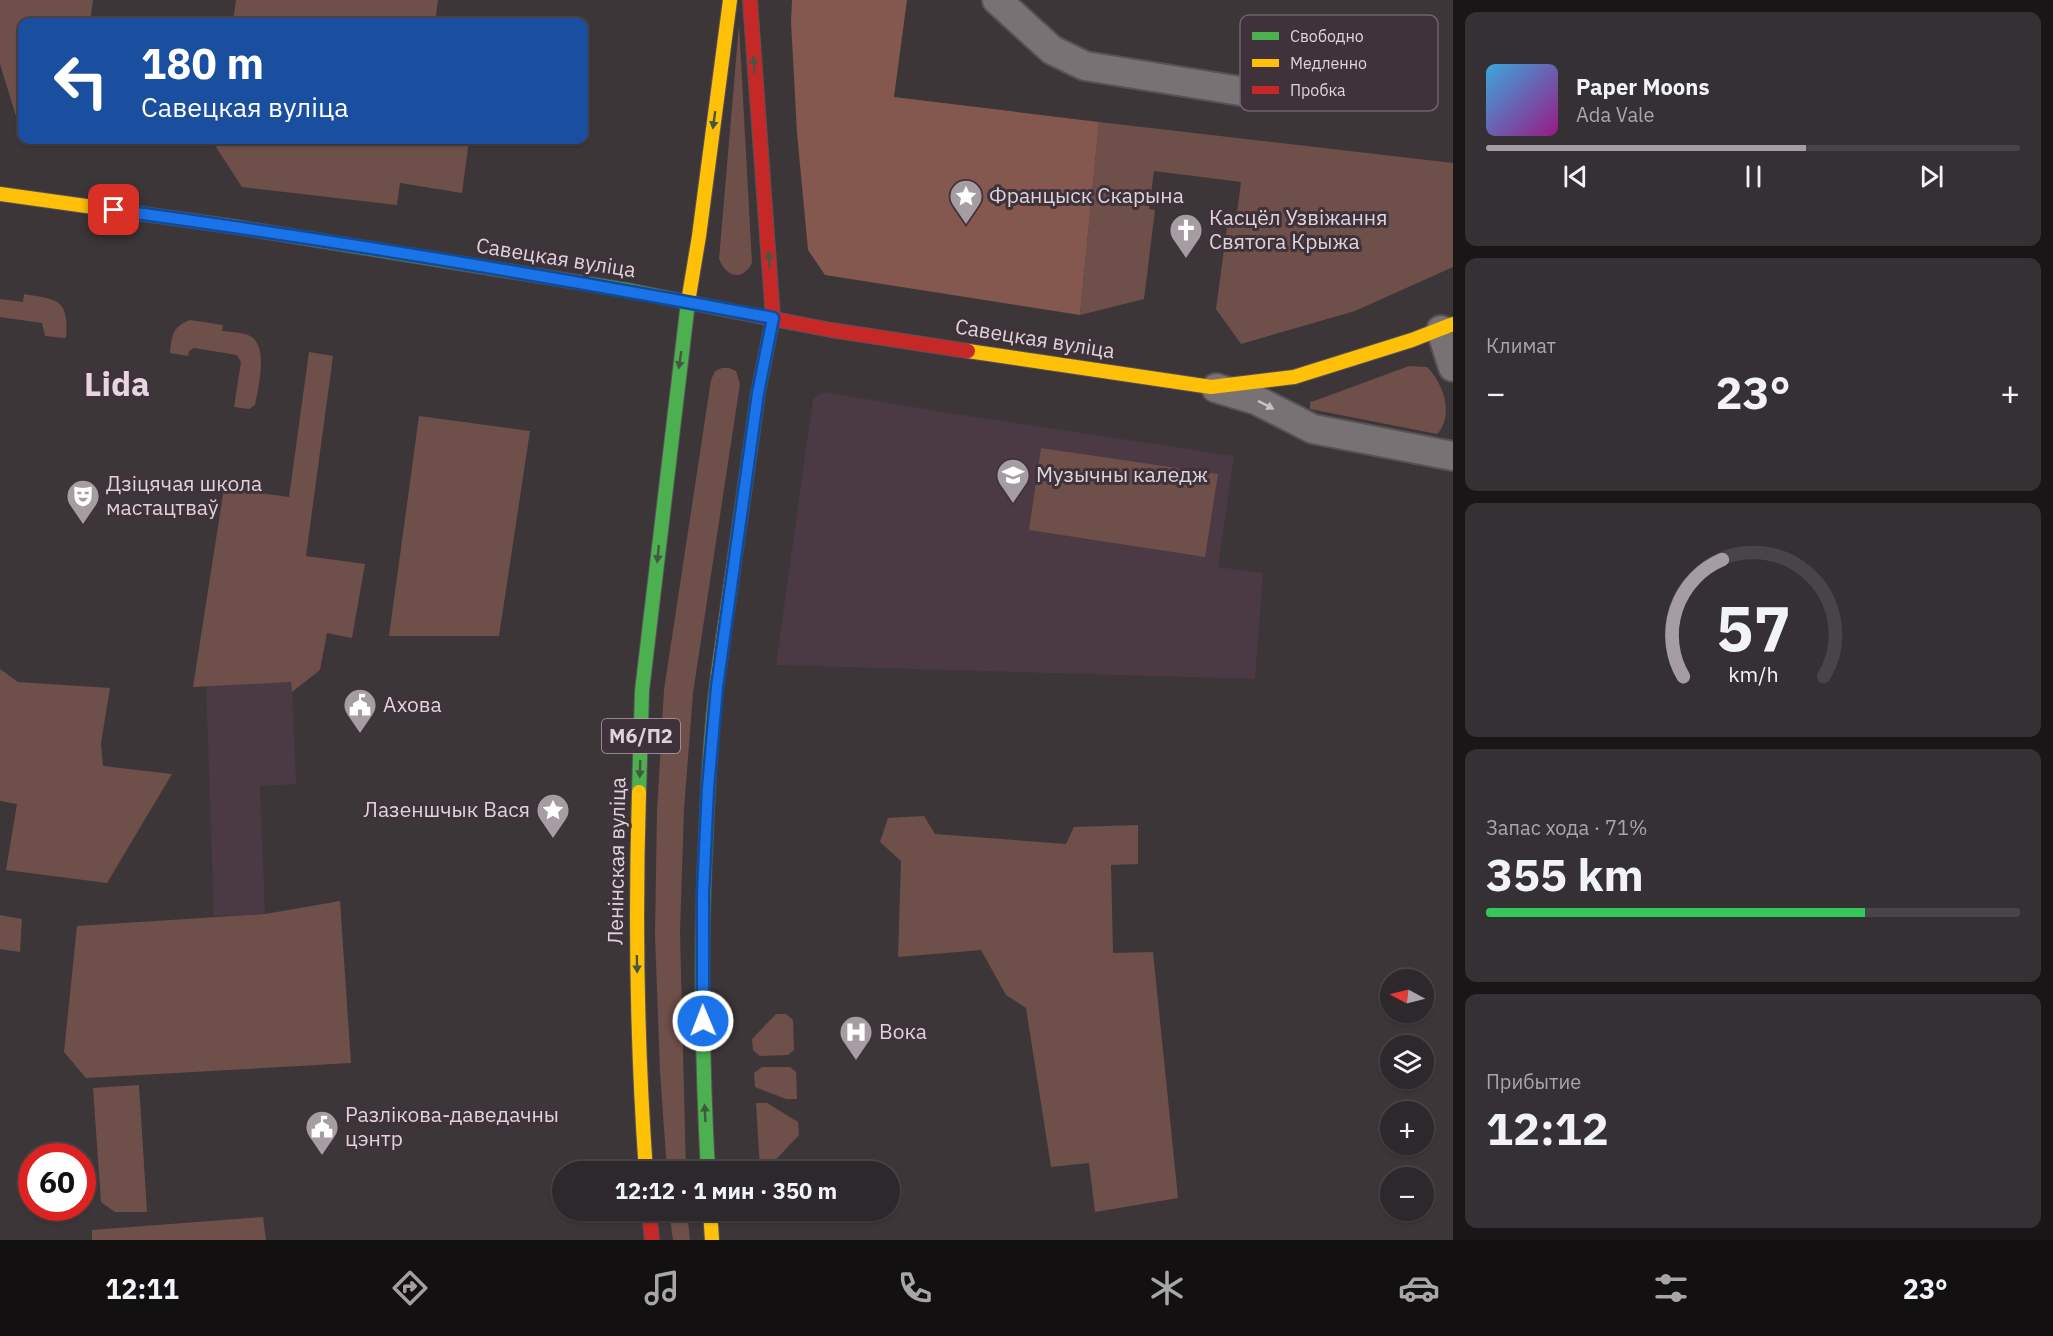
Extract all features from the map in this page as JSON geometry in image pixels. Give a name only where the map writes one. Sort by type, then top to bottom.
[{"type":"main road","name":"Ленінская вуліца","points":[[645,1161],[640,1087],[636,879],[642,691],[688,302],[699,236],[730,0]]},
{"type":"main road","points":[[750,0],[773,318]]},
{"type":"main road","name":"Савецкая вуліца","points":[[0,194],[299,236],[688,302],[831,330],[1211,387],[1294,377],[1447,327]]},
{"type":"main road","name":"М6/П2","points":[[707,1161],[703,1084],[702,926],[708,788],[717,687],[758,393],[773,318]]},
{"type":"main road","points":[[650,1221],[652,1240]]},
{"type":"main road","points":[[711,1221],[712,1240]]},
{"type":"street","points":[[997,0],[1052,50],[1085,66],[1240,91]]},
{"type":"street","points":[[1447,327],[1453,367]]},
{"type":"street","points":[[1211,387],[1256,400],[1313,429],[1453,456]]},
{"type":"shaded area","points":[[0,0],[93,0],[91,18],[18,18],[18,123],[0,64]]},
{"type":"shaded area","points":[[236,0],[438,0],[436,18],[234,18]]},
{"type":"shaded area","points":[[792,0],[907,0],[894,97],[1099,122],[1080,315],[825,275],[808,250],[797,133],[791,22]]},
{"type":"shaded area","points":[[739,25],[752,263],[744,273],[734,275],[726,270],[719,259]]},
{"type":"shaded area","points":[[1099,122],[1453,163],[1453,267],[1355,311],[1241,344],[1216,309],[1228,220],[1236,221],[1241,182],[1154,171],[1149,209],[1155,210],[1144,299],[1080,315]]},
{"type":"shaded area","points":[[214,144],[468,144],[462,193],[400,183],[397,205],[242,187]]},
{"type":"shaded area","points":[[24,294],[59,303],[65,315],[66,338],[45,336],[42,323],[0,317],[0,299],[23,302]]},
{"type":"shaded area","points":[[190,320],[223,325],[222,331],[244,334],[256,341],[261,358],[261,368],[255,405],[249,409],[234,407],[241,362],[237,355],[194,348],[189,351],[188,356],[170,353],[176,329]]},
{"type":"shaded area","points":[[309,352],[333,356],[306,556],[365,564],[352,638],[327,633],[320,670],[292,692],[291,682],[193,687],[224,488],[289,497]]},
{"type":"shaded area","points":[[1409,366],[1427,367],[1443,392],[1445,419],[1437,434],[1310,409],[1310,402]]},
{"type":"shaded area","points":[[729,368],[736,371],[740,384],[693,693],[684,809],[680,932],[686,1161],[666,1161],[655,935],[657,811],[664,690],[711,380],[715,371]]},
{"type":"shaded area","name":"Музычны каледж","points":[[824,392],[1234,456],[1218,567],[1263,573],[1255,679],[776,665],[813,399]]},
{"type":"shaded area","points":[[419,416],[530,431],[499,636],[389,636]]},
{"type":"shaded area","points":[[1041,448],[1218,474],[1205,557],[1029,530]]},
{"type":"shaded area","points":[[0,669],[18,682],[110,688],[101,743],[103,766],[172,774],[107,883],[6,870],[17,804],[0,801]]},
{"type":"shaded area","points":[[292,682],[296,784],[260,786],[265,914],[214,916],[206,685]]},
{"type":"shaded area","points":[[924,816],[935,834],[1066,844],[1074,827],[1138,825],[1138,864],[1111,865],[1113,953],[1153,952],[1178,1198],[1095,1212],[1089,1163],[1051,1167],[1026,1008],[1006,995],[981,950],[898,957],[901,861],[880,842],[888,818]]},
{"type":"shaded area","points":[[340,901],[351,1063],[86,1078],[64,1052],[77,926],[265,914]]},
{"type":"shaded area","points":[[0,915],[22,919],[20,952],[0,949]]},
{"type":"shaded area","points":[[776,1014],[786,1014],[793,1020],[794,1050],[788,1055],[760,1056],[753,1050],[752,1039]]},
{"type":"shaded area","points":[[762,1067],[790,1067],[796,1072],[797,1099],[786,1099],[755,1087],[754,1073]]},
{"type":"shaded area","points":[[139,1085],[147,1212],[115,1212],[101,1202],[93,1088]]},
{"type":"shaded area","points":[[756,1103],[767,1103],[798,1122],[799,1135],[775,1161],[759,1161]]},
{"type":"shaded area","points":[[263,1217],[266,1240],[92,1240],[92,1230]]},
{"type":"shaded area","points":[[670,1221],[688,1221],[690,1240],[673,1240]]},
{"type":"traffic: fast","points":[[236,227],[632,291],[727,310]]},
{"type":"traffic: fast","points":[[639,792],[642,691],[688,302]]},
{"type":"traffic: fast","points":[[751,444],[758,393],[773,318]]},
{"type":"traffic: fast","points":[[708,1161],[702,961],[709,775],[718,675]]},
{"type":"traffic: slow","points":[[688,302],[699,236],[730,0]]},
{"type":"traffic: slow","points":[[0,194],[236,227]]},
{"type":"traffic: slow","points":[[968,351],[1211,387],[1294,377],[1412,340],[1453,324]]},
{"type":"traffic: slow","points":[[718,675],[751,444]]},
{"type":"traffic: slow","points":[[639,792],[638,982],[645,1161]]},
{"type":"traffic: slow","points":[[711,1221],[712,1240]]},
{"type":"traffic: jam","points":[[750,0],[773,318]]},
{"type":"traffic: jam","points":[[727,310],[831,330],[968,351]]},
{"type":"traffic: jam","points":[[650,1221],[652,1240]]},
{"type":"place","name":"Францыск Скарына","points":[[966,225]]},
{"type":"place","name":"Касцёл Узвіжання Святога Крыжа","points":[[1186,259]]},
{"type":"place","name":"Музычны каледж","points":[[1013,504]]},
{"type":"place","name":"Дзіцячая школа мастацтваў","points":[[83,525]]},
{"type":"place","name":"Ахова","points":[[360,734]]},
{"type":"place","name":"Лазеншчык Вася","points":[[553,839]]},
{"type":"place","name":"Вока","points":[[856,1061]]},
{"type":"place","name":"Разлікова-даведачны цэнтр","points":[[322,1156]]},
{"type":"district","name":"Lida","points":[[117,384]]},
{"type":"route","points":[[114,210],[321,240],[632,291],[773,318],[758,393],[717,687],[708,788],[702,914],[703,1021]]}]
